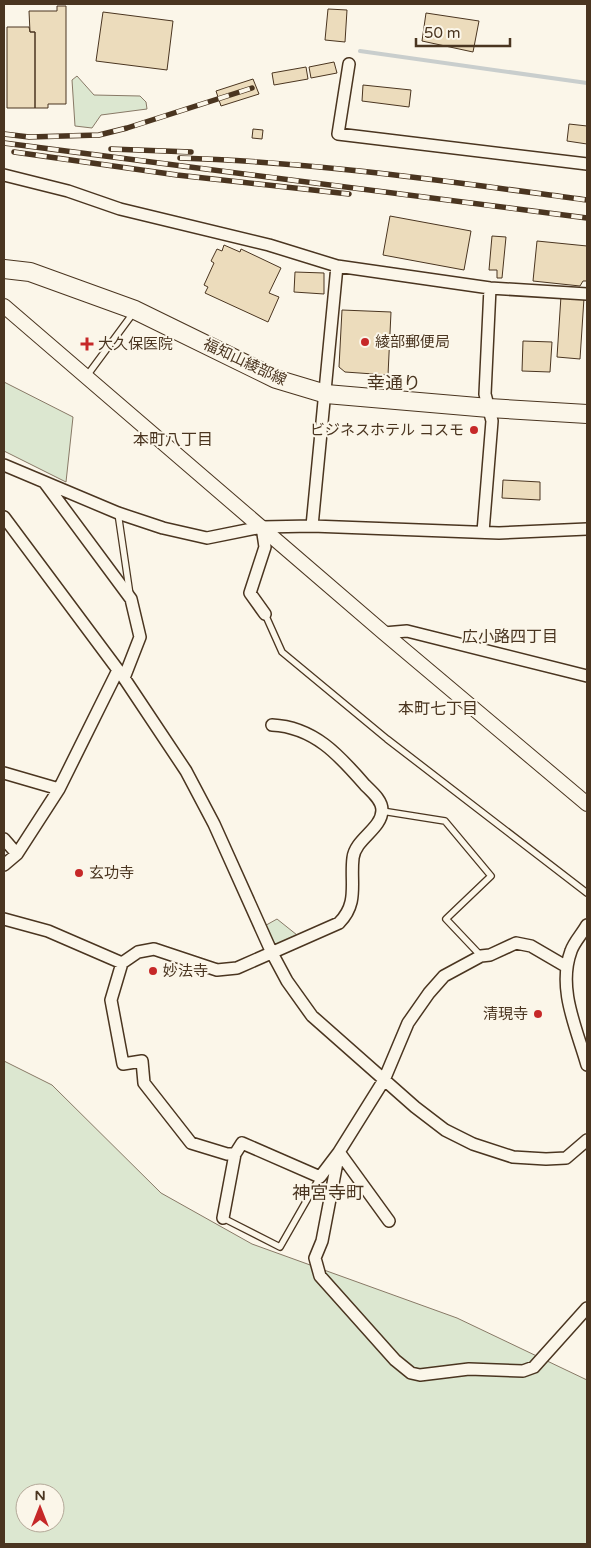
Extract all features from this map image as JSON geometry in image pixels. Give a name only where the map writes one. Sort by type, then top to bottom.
[{"type":"main road","name":"福知山綾部線","points":[[4,269],[30,272],[135,310],[276,379],[326,394],[489,408],[587,414]]},
{"type":"street","points":[[349,64],[338,134],[587,164]]},
{"type":"street","points":[[4,176],[68,190],[120,209],[269,245],[336,266],[490,288],[587,294]]},
{"type":"street","points":[[312,526],[326,394],[336,266]]},
{"type":"street","points":[[483,532],[492,421],[485,394],[490,288]]},
{"type":"street","points":[[4,306],[384,633],[587,804]]},
{"type":"street","points":[[4,465],[118,513],[163,528],[207,538],[262,527],[312,526],[483,532],[587,529]]},
{"type":"street","points":[[4,865],[17,854],[59,789],[140,637],[131,599],[44,481]]},
{"type":"street","points":[[4,518],[121,674],[186,771],[214,824],[272,953],[287,981],[312,1016],[384,1080],[445,1130],[473,1144],[513,1157],[546,1159],[566,1158],[587,1140]]},
{"type":"street","points":[[262,527],[265,547],[250,593],[265,614]]},
{"type":"street","points":[[384,633],[407,631],[587,676]]},
{"type":"street","points":[[235,1154],[227,1154],[192,1143],[144,1083],[142,1061],[123,1064],[111,1000],[122,963],[138,952],[154,948],[217,970],[237,968],[339,923],[348,915],[353,895],[353,858],[356,847],[378,821],[382,811],[379,800],[336,752],[313,736],[286,726],[272,725]]},
{"type":"street","points":[[4,773],[59,789]]},
{"type":"street","points":[[4,839],[17,854]]},
{"type":"street","points":[[4,919],[48,931],[122,963]]},
{"type":"street","points":[[587,925],[571,950],[565,980],[571,1012],[587,1065]]},
{"type":"street","points":[[223,1218],[235,1154],[242,1143],[320,1176],[339,1152],[384,1080],[408,1023],[429,993],[444,976],[480,956],[495,953],[516,943],[531,946],[567,967]]},
{"type":"street","points":[[339,1152],[390,1221]]},
{"type":"street","points":[[339,1152],[322,1241],[315,1258],[320,1276],[403,1368],[420,1375],[469,1369],[523,1371],[534,1367],[587,1308]]},
{"type":"lane","points":[[86,377],[135,310]]},
{"type":"lane","points":[[118,513],[131,599]]},
{"type":"lane","points":[[265,614],[282,652],[387,738],[587,893]]},
{"type":"lane","points":[[382,811],[445,821],[491,876],[446,919],[480,956]]},
{"type":"lane","points":[[223,1218],[280,1247],[320,1176]]},
{"type":"green space","points":[[77,76],[94,95],[140,96],[146,102],[147,109],[101,115],[92,128],[75,126],[72,80]]},
{"type":"green space","points":[[4,382],[73,417],[66,482],[4,451]]},
{"type":"green space","points":[[277,919],[302,939],[272,953],[261,928]]},
{"type":"green space","points":[[4,1061],[52,1085],[161,1193],[252,1244],[457,1318],[587,1380],[587,1544],[4,1544]]},
{"type":"building","points":[[57,6],[66,6],[66,104],[48,104],[48,108],[35,108],[35,32],[30,32],[29,11],[57,11]]},
{"type":"building","points":[[328,9],[347,10],[345,42],[325,40]]},
{"type":"building","points":[[103,12],[173,21],[167,70],[96,61]]},
{"type":"building","points":[[426,13],[479,21],[473,52],[422,41]]},
{"type":"building","points":[[7,27],[29,27],[30,32],[35,32],[35,108],[7,108]]},
{"type":"building","points":[[334,62],[337,73],[311,78],[309,67]]},
{"type":"building","points":[[306,67],[308,79],[274,85],[272,73]]},
{"type":"building","points":[[253,79],[259,94],[221,106],[216,91]]},
{"type":"building","points":[[363,85],[411,90],[409,107],[362,101]]},
{"type":"building","points":[[569,124],[587,126],[587,144],[567,141]]},
{"type":"building","points":[[253,129],[263,130],[262,139],[252,138]]},
{"type":"building","points":[[390,216],[471,231],[464,270],[383,255]]},
{"type":"building","points":[[492,236],[506,237],[502,278],[497,278],[497,270],[489,270]]},
{"type":"building","points":[[537,241],[587,246],[587,281],[583,281],[580,286],[533,281]]},
{"type":"building","points":[[224,245],[240,252],[241,249],[281,268],[269,293],[279,297],[268,322],[205,293],[208,287],[204,285],[214,263],[211,261],[217,249],[222,251]]},
{"type":"building","points":[[295,272],[324,273],[324,294],[294,292]]},
{"type":"building","points":[[561,296],[584,298],[580,359],[557,357]]},
{"type":"building","points":[[342,310],[391,312],[388,375],[345,372],[339,367]]},
{"type":"building","points":[[523,341],[552,342],[550,372],[522,371]]},
{"type":"building","points":[[503,480],[540,482],[540,500],[502,498]]},
{"type":"waterway","points":[[360,51],[587,83]]},
{"type":"railway","points":[[4,134],[29,137],[99,135],[127,128],[252,88]]},
{"type":"railway","points":[[4,143],[587,218]]},
{"type":"railway","points":[[111,149],[191,152]]},
{"type":"railway","points":[[14,152],[177,175],[349,194]]},
{"type":"railway","points":[[180,158],[333,168],[587,200]]},
{"type":"place","name":"綾部郵便局","points":[[365,342]]},
{"type":"place","name":"大久保医院","points":[[87,344]]},
{"type":"place","name":"ビジネスホテル コスモ","points":[[474,430]]},
{"type":"place","name":"玄功寺","points":[[79,873]]},
{"type":"place","name":"妙法寺","points":[[153,971]]},
{"type":"place","name":"清現寺","points":[[538,1014]]},
{"type":"district","name":"幸通り","points":[[394,383]]},
{"type":"district","name":"本町八丁目","points":[[173,440]]},
{"type":"district","name":"広小路四丁目","points":[[510,637]]},
{"type":"district","name":"本町七丁目","points":[[438,709]]},
{"type":"district","name":"神宮寺町","points":[[328,1193]]}]
